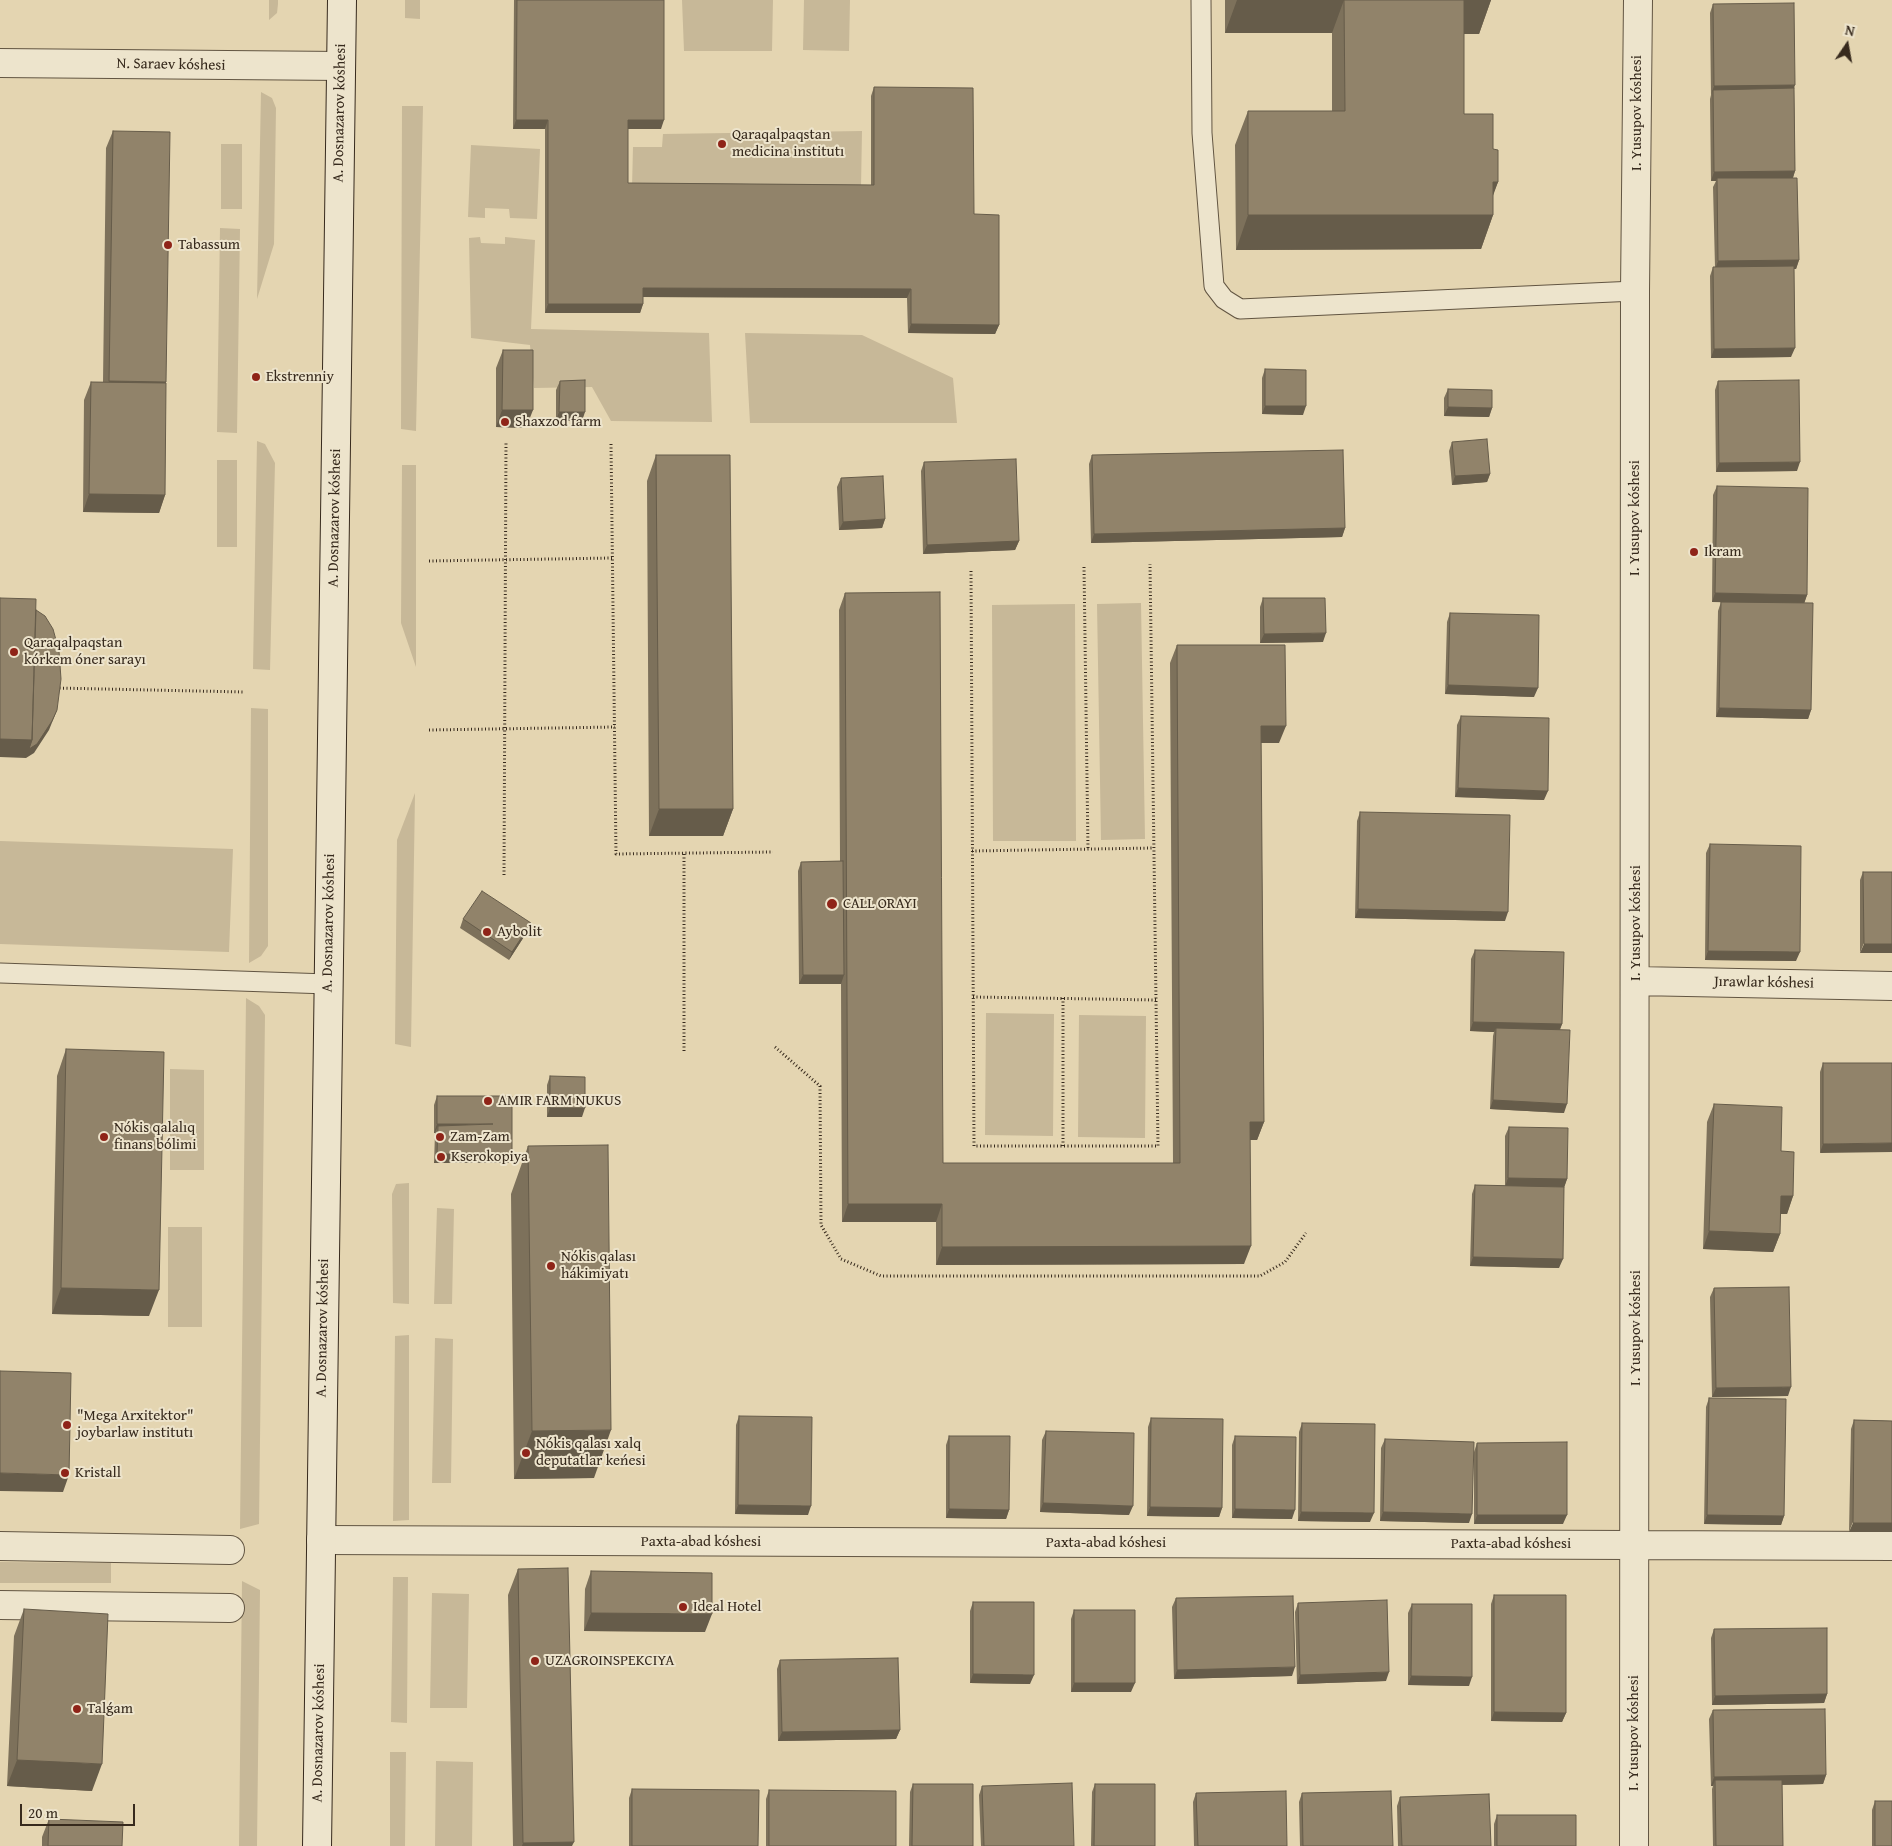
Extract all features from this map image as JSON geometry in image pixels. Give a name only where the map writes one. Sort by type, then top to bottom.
[{"type":"street","name":"A. Dosnazarov kóshesi","points":[[317,1846],[342,0]]},
{"type":"street","name":"I. Yusupov kóshesi","points":[[1634,1846],[1638,0]]},
{"type":"street","name":"N. Saraev kóshesi","points":[[0,64],[341,66]]},
{"type":"street","name":"Jırawlar kóshesi","points":[[1636,981],[1892,986]]},
{"type":"street","name":"Paxta-abad kóshesi","points":[[321,1540],[1892,1546]]},
{"type":"street","points":[[0,1546],[230,1550]]},
{"type":"street","points":[[0,1605],[230,1608]]},
{"type":"lane","points":[[1201,0],[1202,133],[1214,286],[1224,299],[1240,309],[1636,291]]},
{"type":"lane","points":[[0,973],[328,984]]},
{"type":"path","points":[[504,876],[506,443]]},
{"type":"path","points":[[611,444],[616,854],[773,852]]},
{"type":"path","points":[[429,561],[612,558]]},
{"type":"path","points":[[970,572],[974,1146],[1158,1146],[1150,564]]},
{"type":"path","points":[[1084,567],[1088,849]]},
{"type":"path","points":[[47,688],[244,692]]},
{"type":"path","points":[[428,730],[615,727]]},
{"type":"path","points":[[972,851],[1154,848]]},
{"type":"path","points":[[684,854],[684,1052]]},
{"type":"path","points":[[973,998],[1156,1000]]},
{"type":"path","points":[[1063,998],[1063,1146]]},
{"type":"path","points":[[775,1047],[820,1086],[820,1225],[841,1259],[881,1276],[1260,1276],[1285,1262],[1306,1233]]},
{"type":"shaded area","points":[[269,0],[278,0],[278,4],[277,13],[269,20]]},
{"type":"shaded area","points":[[405,0],[420,0],[420,19],[405,18]]},
{"type":"shaded area","points":[[682,0],[773,0],[772,51],[684,51]]},
{"type":"shaded area","points":[[804,0],[850,0],[849,51],[803,50]]},
{"type":"shaded area","points":[[261,92],[272,98],[276,108],[274,244],[257,299]]},
{"type":"shaded area","points":[[402,106],[423,106],[416,431],[401,429]]},
{"type":"shaded area","points":[[862,131],[861,188],[632,188],[633,147],[662,147],[663,134]]},
{"type":"shaded area","points":[[221,144],[242,144],[242,209],[221,209]]},
{"type":"shaded area","points":[[471,145],[540,149],[537,219],[510,218],[509,209],[485,208],[485,218],[468,217]]},
{"type":"shaded area","points":[[220,228],[240,229],[237,433],[217,432]]},
{"type":"shaded area","points":[[480,237],[481,243],[505,244],[505,237],[535,240],[531,329],[709,333],[712,422],[611,421],[592,387],[534,388],[530,345],[471,338],[469,238]]},
{"type":"shaded area","points":[[745,333],[862,335],[953,378],[957,423],[750,423]]},
{"type":"shaded area","points":[[257,441],[265,444],[275,463],[270,670],[253,669]]},
{"type":"shaded area","points":[[217,460],[237,460],[237,547],[217,547]]},
{"type":"shaded area","points":[[402,465],[416,465],[416,667],[401,623]]},
{"type":"shaded area","points":[[1141,603],[1145,839],[1101,840],[1097,604]]},
{"type":"shaded area","points":[[1075,604],[1076,841],[993,841],[992,605]]},
{"type":"shaded area","points":[[251,708],[268,709],[268,946],[261,956],[249,963]]},
{"type":"shaded area","points":[[415,793],[411,1047],[395,1044],[397,840]]},
{"type":"shaded area","points":[[0,841],[233,849],[229,952],[0,944]]},
{"type":"shaded area","points":[[246,998],[259,1006],[265,1015],[259,1524],[240,1529]]},
{"type":"shaded area","points":[[986,1013],[1054,1014],[1053,1136],[985,1135]]},
{"type":"shaded area","points":[[1079,1015],[1146,1016],[1145,1138],[1078,1137]]},
{"type":"shaded area","points":[[170,1069],[204,1070],[204,1170],[170,1170]]},
{"type":"shaded area","points":[[409,1183],[409,1304],[393,1303],[392,1194],[396,1184]]},
{"type":"shaded area","points":[[437,1208],[454,1209],[452,1304],[434,1304]]},
{"type":"shaded area","points":[[168,1227],[202,1227],[202,1327],[168,1327]]},
{"type":"shaded area","points":[[409,1335],[409,1520],[393,1521],[395,1336]]},
{"type":"shaded area","points":[[435,1338],[453,1339],[451,1483],[432,1483]]},
{"type":"shaded area","points":[[0,1562],[111,1563],[111,1583],[0,1583]]},
{"type":"shaded area","points":[[393,1577],[408,1577],[407,1723],[391,1722]]},
{"type":"shaded area","points":[[242,1581],[260,1590],[257,1846],[239,1846]]},
{"type":"shaded area","points":[[432,1593],[469,1594],[467,1708],[430,1708]]},
{"type":"shaded area","points":[[390,1752],[406,1752],[405,1846],[390,1846]]},
{"type":"shaded area","points":[[436,1761],[473,1762],[472,1846],[435,1846]]},
{"type":"building","points":[[517,0],[664,0],[664,120],[628,120],[628,183],[874,185],[874,87],[973,88],[974,214],[999,215],[999,325],[911,324],[911,289],[643,288],[643,304],[548,304],[548,120],[516,120]]},
{"type":"building","points":[[1344,0],[1464,0],[1464,114],[1493,114],[1493,149],[1498,150],[1498,182],[1493,182],[1493,215],[1248,215],[1248,111],[1345,111]]},
{"type":"building","points":[[1794,3],[1795,85],[1714,86],[1713,4]]},
{"type":"building","points":[[1794,88],[1795,171],[1714,172],[1713,90]]},
{"type":"building","points":[[113,131],[170,132],[166,382],[109,381]]},
{"type":"building","points":[[1717,178],[1797,178],[1799,260],[1718,261]]},
{"type":"building","points":[[1794,266],[1795,348],[1714,349],[1713,267]]},
{"type":"building","points":[[503,350],[533,350],[533,410],[502,410]]},
{"type":"building","points":[[1265,369],[1306,370],[1306,406],[1265,406]]},
{"type":"building","points":[[585,380],[585,412],[559,412],[560,381]]},
{"type":"building","points":[[1799,380],[1800,462],[1719,463],[1718,381]]},
{"type":"building","points":[[91,382],[166,383],[165,495],[89,494]]},
{"type":"building","points":[[1448,389],[1492,390],[1492,408],[1448,407]]},
{"type":"building","points":[[1487,439],[1490,474],[1455,476],[1452,442]]},
{"type":"building","points":[[1343,450],[1345,528],[1094,534],[1092,455]]},
{"type":"building","points":[[656,455],[730,455],[733,809],[659,809]]},
{"type":"building","points":[[1016,459],[1019,541],[927,545],[924,462]]},
{"type":"building","points":[[883,476],[885,519],[843,522],[841,478]]},
{"type":"building","points":[[1717,486],[1808,488],[1807,595],[1715,593]]},
{"type":"building","points":[[940,592],[943,1163],[1180,1163],[1177,645],[1285,645],[1286,726],[1261,726],[1264,1122],[1250,1122],[1251,1246],[942,1247],[942,1204],[848,1204],[845,593]]},
{"type":"building","name":"Qaraqalpaqstan kórkem óner sarayı","points":[[0,598],[36,599],[32,740],[0,739]]},
{"type":"building","points":[[1263,598],[1325,598],[1326,633],[1264,634]]},
{"type":"building","points":[[1721,602],[1813,603],[1811,710],[1719,708]]},
{"type":"building","points":[[36,610],[45,616],[53,629],[59,651],[61,679],[57,710],[52,721],[37,744],[29,749],[32,740]]},
{"type":"building","points":[[1450,613],[1539,615],[1538,688],[1448,685]]},
{"type":"building","points":[[1461,716],[1549,718],[1548,791],[1458,788]]},
{"type":"building","points":[[1360,812],[1510,815],[1508,912],[1358,909]]},
{"type":"building","points":[[1710,844],[1801,846],[1800,952],[1708,951]]},
{"type":"building","points":[[843,861],[844,975],[803,975],[801,862]]},
{"type":"building","points":[[1863,872],[1892,872],[1892,944],[1864,944]]},
{"type":"building","points":[[482,891],[531,923],[512,952],[463,919]]},
{"type":"building","points":[[1475,950],[1564,952],[1562,1024],[1473,1022]]},
{"type":"building","points":[[1496,1028],[1570,1030],[1567,1104],[1493,1100]]},
{"type":"building","name":"Nókis qalalıq finans bólimi","points":[[66,1049],[164,1052],[159,1290],[61,1288]]},
{"type":"building","points":[[1823,1063],[1892,1063],[1892,1143],[1823,1144]]},
{"type":"building","points":[[550,1076],[585,1077],[585,1108],[550,1108]]},
{"type":"building","points":[[437,1096],[512,1096],[512,1154],[437,1154],[438,1126],[493,1124],[437,1124]]},
{"type":"building","points":[[1714,1104],[1782,1107],[1781,1151],[1794,1152],[1793,1196],[1781,1196],[1780,1234],[1709,1231]]},
{"type":"building","points":[[1509,1127],[1568,1128],[1567,1179],[1508,1178]]},
{"type":"building","name":"Nókis qalası hákimiyatı","points":[[608,1145],[611,1430],[532,1431],[528,1146]]},
{"type":"building","points":[[1475,1185],[1564,1187],[1563,1259],[1473,1257]]},
{"type":"building","points":[[1789,1287],[1791,1387],[1716,1388],[1714,1288]]},
{"type":"building","points":[[0,1371],[71,1373],[69,1475],[0,1473]]},
{"type":"building","points":[[1709,1398],[1786,1399],[1784,1516],[1707,1515]]},
{"type":"building","points":[[739,1416],[812,1417],[811,1506],[738,1505]]},
{"type":"building","points":[[1151,1418],[1223,1419],[1222,1508],[1150,1507]]},
{"type":"building","points":[[1854,1420],[1892,1421],[1892,1523],[1853,1523]]},
{"type":"building","points":[[1302,1423],[1375,1424],[1374,1513],[1301,1512]]},
{"type":"building","points":[[1046,1431],[1134,1433],[1133,1506],[1043,1503]]},
{"type":"building","points":[[949,1436],[1010,1436],[1009,1510],[949,1509]]},
{"type":"building","points":[[1235,1436],[1296,1437],[1295,1510],[1235,1509]]},
{"type":"building","points":[[1385,1439],[1474,1442],[1472,1514],[1383,1512]]},
{"type":"building","points":[[1567,1442],[1567,1515],[1477,1515],[1477,1443]]},
{"type":"building","name":"UZAGROINSPEKCIYA","points":[[568,1568],[574,1842],[523,1843],[518,1569]]},
{"type":"building","points":[[591,1571],[712,1573],[712,1614],[591,1613]]},
{"type":"building","points":[[1494,1595],[1566,1595],[1566,1713],[1494,1712]]},
{"type":"building","points":[[1293,1596],[1295,1667],[1177,1670],[1176,1598]]},
{"type":"building","points":[[1387,1600],[1389,1672],[1300,1675],[1298,1603]]},
{"type":"building","points":[[973,1602],[1034,1602],[1034,1675],[973,1674]]},
{"type":"building","points":[[1412,1604],[1472,1604],[1472,1677],[1411,1676]]},
{"type":"building","points":[[24,1609],[108,1614],[102,1764],[17,1760]]},
{"type":"building","points":[[1074,1610],[1135,1610],[1135,1683],[1074,1683]]},
{"type":"building","points":[[1827,1628],[1827,1694],[1715,1696],[1714,1629]]},
{"type":"building","points":[[898,1658],[900,1730],[782,1732],[780,1660]]},
{"type":"building","points":[[1825,1709],[1826,1775],[1714,1777],[1713,1710]]},
{"type":"building","points":[[1715,1780],[1782,1780],[1783,1846],[1716,1846]]},
{"type":"building","points":[[1072,1783],[1074,1846],[984,1846],[982,1786]]},
{"type":"building","points":[[913,1784],[973,1784],[973,1846],[912,1846]]},
{"type":"building","points":[[1095,1784],[1155,1784],[1155,1846],[1094,1846]]},
{"type":"building","points":[[632,1789],[759,1790],[758,1846],[632,1846]]},
{"type":"building","points":[[769,1790],[896,1791],[896,1846],[769,1846]]},
{"type":"building","points":[[1286,1791],[1287,1846],[1198,1846],[1196,1793]]},
{"type":"building","points":[[1391,1791],[1393,1846],[1303,1846],[1302,1793]]},
{"type":"building","points":[[1489,1794],[1491,1846],[1402,1846],[1400,1797]]},
{"type":"building","points":[[1875,1801],[1892,1801],[1892,1846],[1875,1846]]},
{"type":"building","points":[[1497,1815],[1576,1815],[1576,1846],[1497,1846]]},
{"type":"building","points":[[49,1819],[123,1822],[122,1846],[48,1846]]},
{"type":"place","name":"Qaraqalpaqstan medicina institutı","points":[[722,144]]},
{"type":"place","name":"Tabassum","points":[[168,245]]},
{"type":"place","name":"Ekstrenniy","points":[[256,377]]},
{"type":"place","name":"Shaxzod farm","points":[[505,422]]},
{"type":"place","name":"Ikram","points":[[1694,552]]},
{"type":"place","name":"Qaraqalpaqstan kórkem óner sarayı","points":[[14,652]]},
{"type":"place","name":"CALL ORAYI","points":[[832,904]]},
{"type":"place","name":"Aybolit","points":[[487,932]]},
{"type":"place","name":"AMIR FARM NUKUS","points":[[488,1101]]},
{"type":"place","name":"Nókis qalalıq finans bólimi","points":[[104,1137]]},
{"type":"place","name":"Zam-Zam","points":[[440,1137]]},
{"type":"place","name":"Kserokopiya","points":[[441,1157]]},
{"type":"place","name":"Nókis qalası hákimiyatı","points":[[551,1266]]},
{"type":"place","name":"\"Mega Arxitektor\" joybarlaw institutı","points":[[67,1425]]},
{"type":"place","name":"Nókis qalası xalq deputatlar keńesi","points":[[526,1453]]},
{"type":"place","name":"Kristall","points":[[65,1473]]},
{"type":"place","name":"Ideal Hotel","points":[[683,1607]]},
{"type":"place","name":"UZAGROINSPEKCIYA","points":[[535,1661]]},
{"type":"place","name":"Talǵam","points":[[77,1709]]}]
